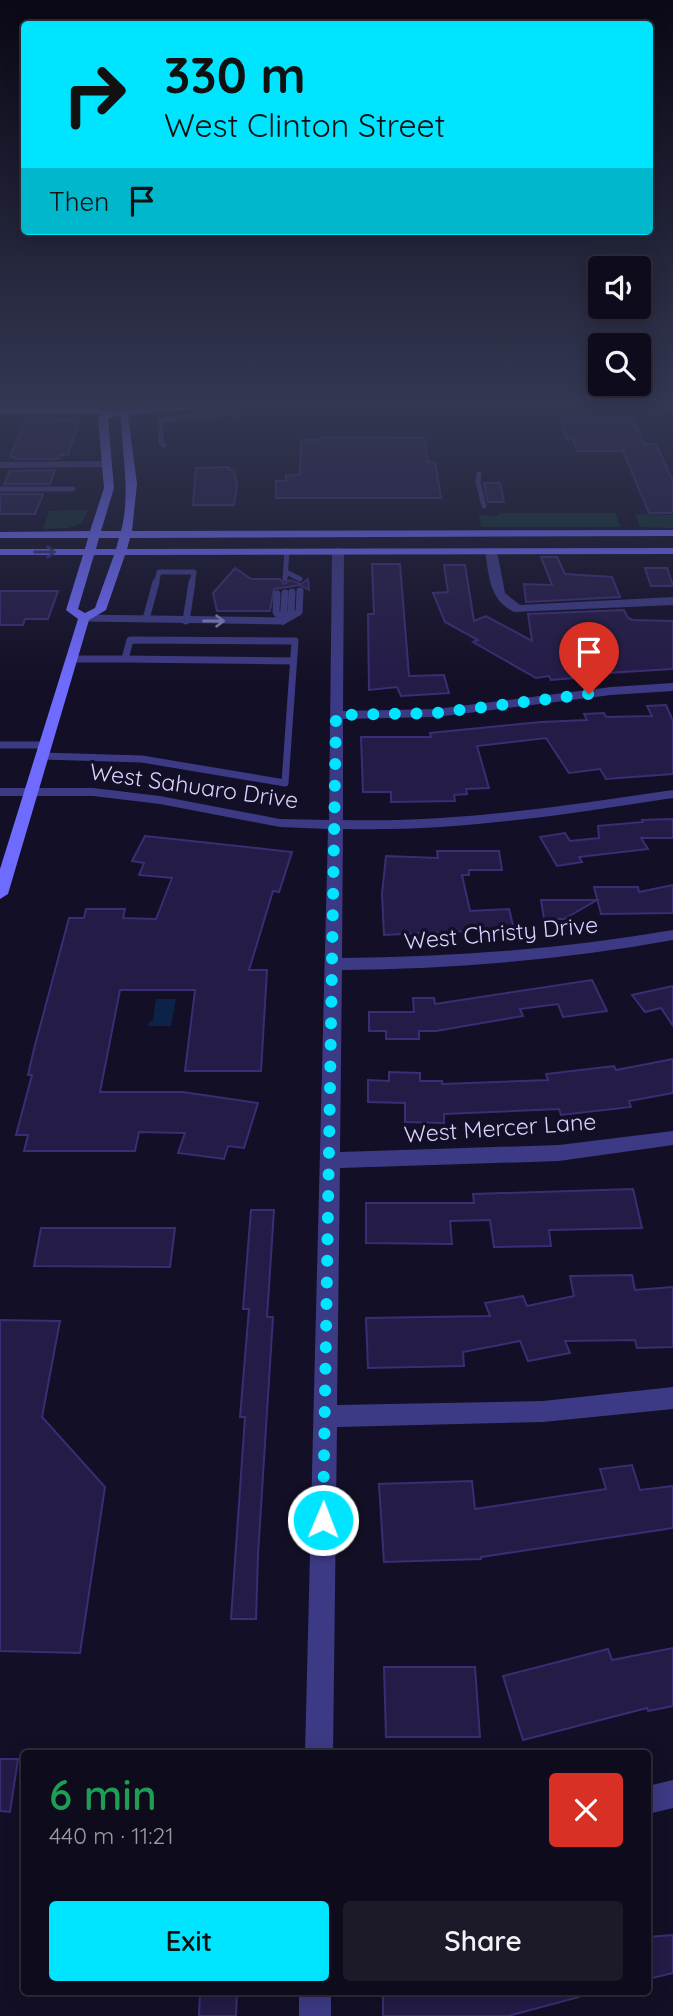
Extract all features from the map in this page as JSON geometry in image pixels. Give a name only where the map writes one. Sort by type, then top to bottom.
[{"type":"street","points":[[84,618],[72,610],[107,495]]},
{"type":"street","points":[[0,894],[84,618],[100,610],[122,544],[132,495]]},
{"type":"street","points":[[0,552],[90,552],[122,544],[292,541],[423,534],[673,533]]},
{"type":"street","points":[[0,535],[96,535],[122,544],[287,551],[673,551]]},
{"type":"street","points":[[338,551],[421,545],[673,542]]},
{"type":"street","points":[[319,1750],[336,825],[338,551]]},
{"type":"street","points":[[491,551],[499,596],[510,606],[528,610],[673,601]]},
{"type":"street","points":[[336,715],[436,713],[584,694],[673,687]]},
{"type":"street","name":"West Sahuaro Drive","points":[[0,792],[93,792],[160,800],[280,822],[336,825],[430,825],[506,819],[673,794]]},
{"type":"street","name":"West Christy Drive","points":[[332,964],[441,964],[495,960],[596,949],[673,935]]},
{"type":"street","name":"West Mercer Lane","points":[[329,1160],[464,1158],[559,1153],[673,1138]]},
{"type":"street","points":[[325,1416],[463,1415],[625,1406],[673,1398]]},
{"type":"street","points":[[651,1799],[673,1794]]},
{"type":"street","points":[[315,1995],[315,2016]]},
{"type":"lane","points":[[481,495],[484,506]]},
{"type":"lane","points":[[287,551],[289,578]]},
{"type":"lane","points":[[146,619],[159,572],[194,572],[186,621]]},
{"type":"lane","points":[[84,618],[283,621],[299,612],[288,592],[276,612],[283,621]]},
{"type":"lane","points":[[0,746],[142,759],[285,783],[295,641],[130,640],[125,659]]},
{"type":"lane","points":[[71,659],[293,661]]},
{"type":"green space","points":[[88,510],[82,523],[68,528],[43,529],[49,511]]},
{"type":"green space","points":[[498,513],[616,513],[620,527],[481,527],[479,515],[498,516]]},
{"type":"green space","points":[[635,514],[673,515],[673,528],[640,527]]},
{"type":"water","points":[[156,999],[176,999],[171,1026],[148,1026],[149,1021],[153,1021]]},
{"type":"building","points":[[0,495],[43,495],[35,514],[0,514]]},
{"type":"building","points":[[194,495],[235,495],[234,505],[193,505]]},
{"type":"building","points":[[276,495],[441,495],[441,498],[276,498]]},
{"type":"building","points":[[487,495],[503,495],[504,502],[488,502]]},
{"type":"building","points":[[641,495],[673,495],[673,513],[649,513]]},
{"type":"building","points":[[541,557],[557,557],[565,574],[612,577],[620,597],[526,602],[524,584],[552,585]]},
{"type":"building","points":[[372,564],[400,564],[409,676],[444,675],[449,693],[401,696],[397,687],[369,690],[368,614],[374,614]]},
{"type":"building","points":[[444,565],[465,565],[474,621],[486,616],[532,641],[528,614],[624,610],[628,618],[633,620],[673,621],[673,669],[574,675],[576,678],[551,680],[549,676],[536,678],[473,642],[478,640],[445,622],[433,593],[448,592]]},
{"type":"building","points":[[235,568],[251,579],[280,579],[284,584],[290,580],[301,584],[308,579],[309,590],[300,585],[274,589],[270,611],[217,611],[213,593]]},
{"type":"building","points":[[645,568],[667,568],[673,586],[651,586]]},
{"type":"building","points":[[0,591],[58,591],[48,619],[25,619],[23,625],[0,625]]},
{"type":"building","points":[[666,705],[673,721],[673,774],[606,779],[600,769],[569,773],[546,738],[477,746],[489,788],[466,789],[467,794],[454,795],[455,801],[391,802],[391,792],[363,792],[361,737],[431,737],[430,733],[587,720],[584,714],[604,713],[606,717],[652,716],[647,706]]},
{"type":"building","points":[[673,819],[673,838],[641,838],[648,849],[579,857],[582,862],[557,866],[540,837],[565,833],[570,841],[599,838],[598,826]]},
{"type":"building","points":[[145,836],[292,852],[279,892],[273,891],[249,970],[267,970],[261,1071],[185,1071],[195,990],[120,990],[100,1092],[183,1092],[258,1103],[244,1148],[228,1146],[224,1159],[178,1153],[185,1133],[139,1132],[135,1151],[24,1151],[28,1135],[16,1135],[32,1075],[28,1075],[34,1049],[69,918],[84,918],[86,909],[125,909],[123,918],[156,919],[172,878],[139,875],[144,863],[132,861]]},
{"type":"building","points":[[437,851],[499,851],[502,870],[469,870],[469,875],[462,875],[470,911],[509,909],[514,929],[384,935],[382,894],[386,856],[438,858]]},
{"type":"building","points":[[673,885],[673,913],[601,914],[594,887],[638,887],[639,892]]},
{"type":"building","points":[[541,900],[597,900],[564,919],[544,919]]},
{"type":"building","points":[[592,980],[607,1011],[563,1017],[558,1004],[520,1009],[523,1016],[436,1031],[419,1031],[419,1039],[386,1039],[386,1031],[369,1031],[369,1012],[414,1012],[413,998],[434,998],[435,1004]]},
{"type":"building","points":[[673,986],[673,1026],[661,1008],[645,1012],[632,995]]},
{"type":"building","points":[[673,1059],[673,1093],[629,1101],[631,1107],[561,1115],[559,1109],[444,1114],[444,1123],[405,1122],[405,1103],[368,1102],[368,1080],[389,1081],[389,1072],[420,1073],[420,1081],[442,1081],[442,1084],[548,1080],[546,1074],[614,1066],[616,1070]]},
{"type":"building","points":[[633,1189],[642,1228],[549,1230],[551,1246],[494,1247],[490,1220],[450,1221],[452,1244],[366,1243],[366,1203],[474,1203],[473,1194]]},
{"type":"building","points":[[251,1210],[274,1210],[267,1317],[273,1317],[256,1619],[231,1619],[245,1417],[240,1417],[249,1309],[243,1309]]},
{"type":"building","points":[[41,1228],[175,1228],[170,1267],[34,1266]]},
{"type":"building","points":[[632,1275],[635,1290],[673,1287],[673,1347],[637,1348],[635,1340],[565,1341],[570,1353],[528,1361],[520,1341],[463,1352],[464,1366],[368,1368],[366,1318],[490,1316],[485,1303],[523,1296],[527,1306],[574,1296],[570,1276]]},
{"type":"building","points":[[0,1320],[60,1321],[42,1417],[105,1487],[80,1653],[0,1651]]},
{"type":"building","points":[[632,1465],[640,1490],[673,1486],[673,1528],[481,1559],[384,1562],[379,1484],[472,1481],[475,1509],[606,1489],[600,1469]]},
{"type":"building","points":[[673,1648],[673,1706],[648,1711],[647,1708],[523,1740],[503,1676],[608,1649],[612,1660]]},
{"type":"building","points":[[384,1667],[475,1667],[480,1737],[386,1737]]},
{"type":"building","points":[[0,1759],[18,1759],[10,1812],[0,1811]]},
{"type":"building","points":[[673,1935],[673,1973],[651,1978],[651,1937]]},
{"type":"building","points":[[200,1995],[237,1995],[236,2016],[199,2016]]},
{"type":"building","points":[[383,1995],[579,1995],[508,2016],[383,2016]]},
{"type":"route","points":[[323,1520],[336,715],[436,713],[589,694]]}]
